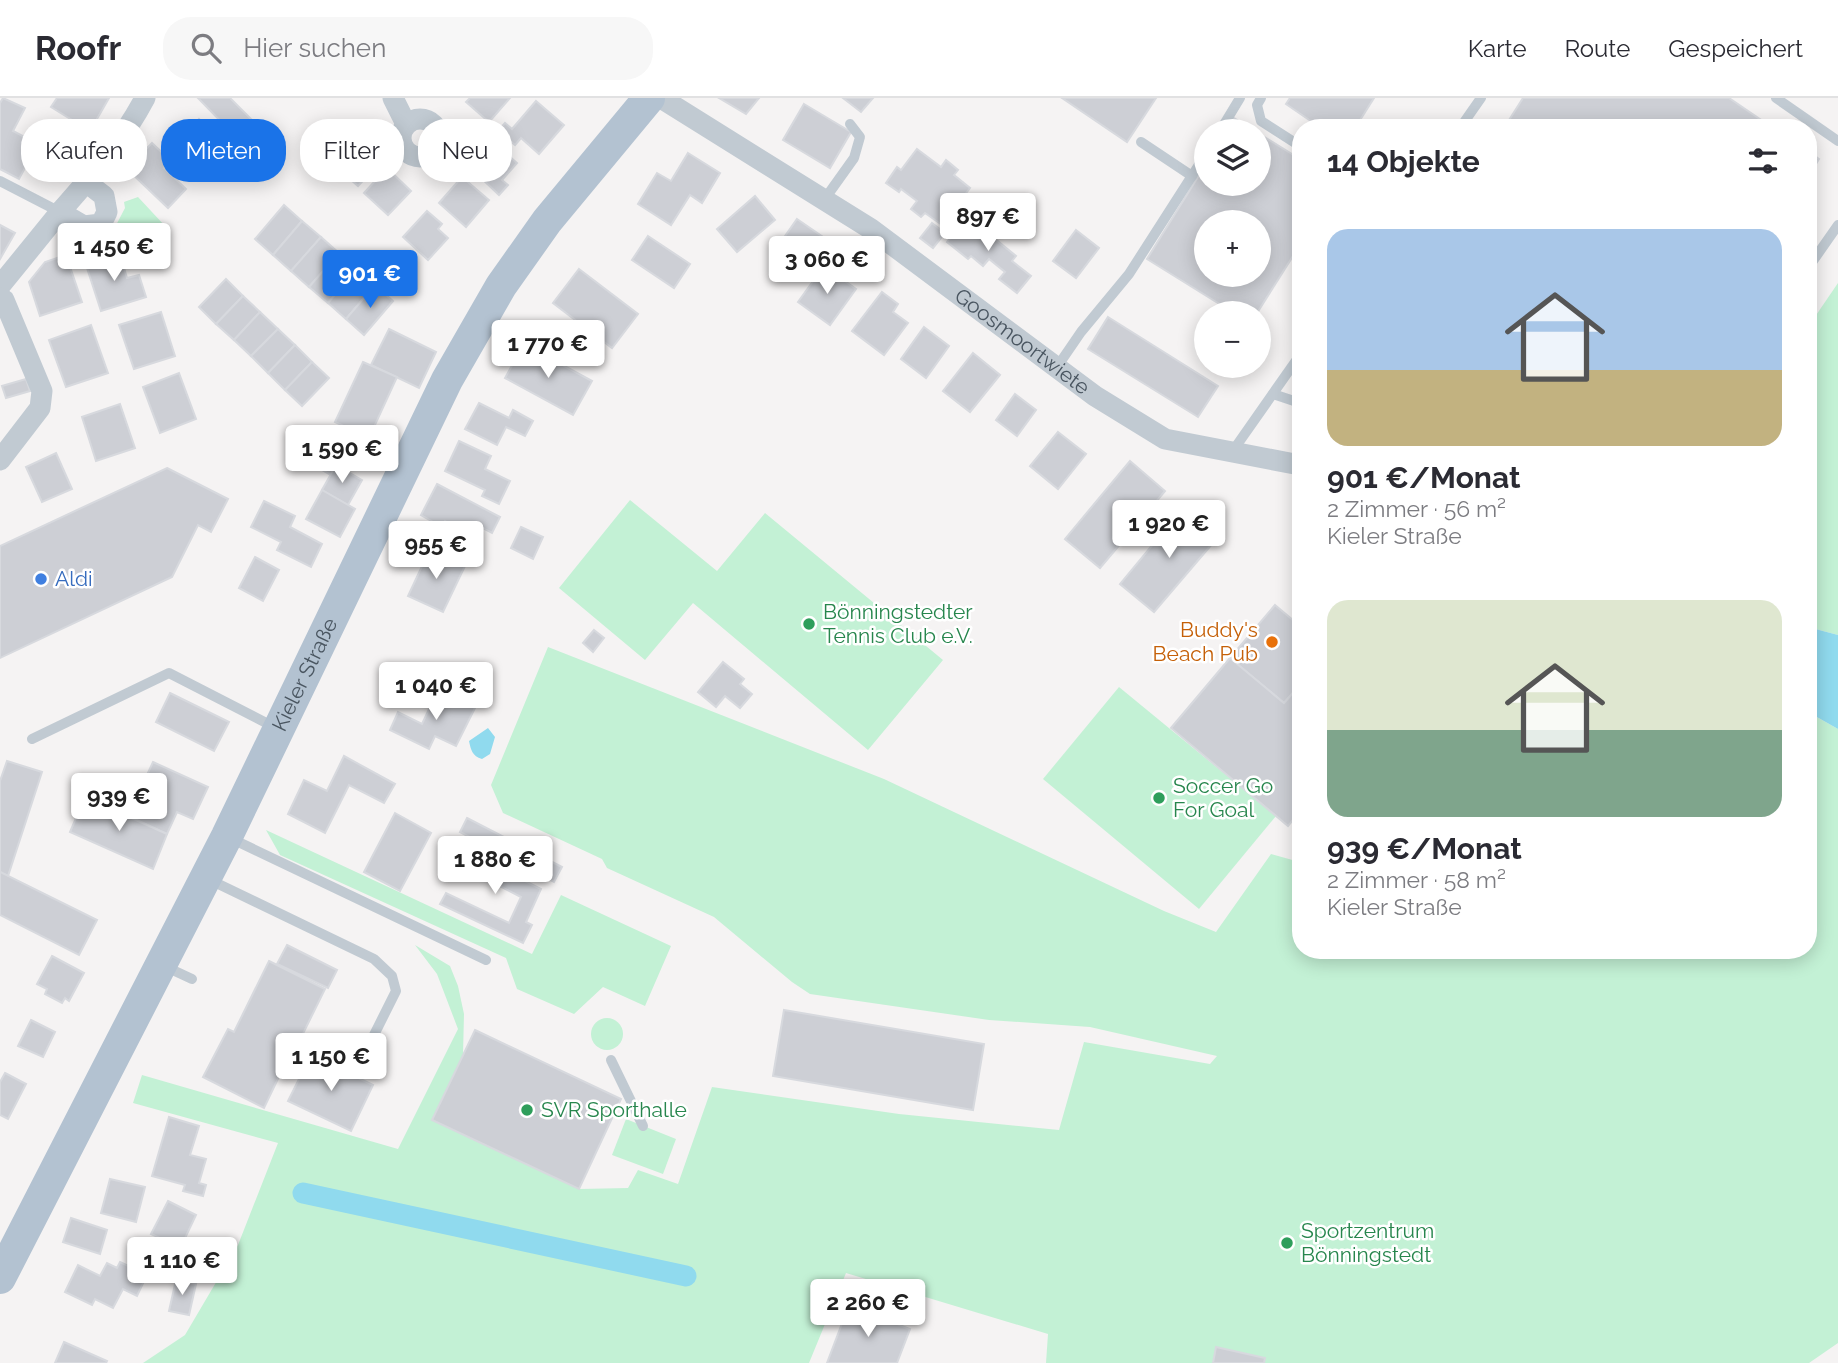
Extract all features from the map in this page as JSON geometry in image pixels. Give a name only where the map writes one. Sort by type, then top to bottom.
[{"type":"main road","name":"Kieler Straße","points":[[0,1278],[206,878],[441,393],[478,324],[547,221],[649,98]]},
{"type":"street","points":[[133,119],[145,98]]},
{"type":"street","points":[[393,98],[406,124]]},
{"type":"street","name":"Goosmoortwiete","points":[[661,98],[871,229],[1096,396],[1165,439],[1292,463]]},
{"type":"street","points":[[0,286],[60,212],[86,182],[104,196],[107,212],[101,224],[84,226],[60,212]]},
{"type":"street","points":[[0,298],[4,300],[42,391],[40,408],[0,460]]},
{"type":"lane","points":[[1227,119],[1240,98]]},
{"type":"lane","points":[[1261,98],[1257,105],[1261,121],[1292,141]]},
{"type":"lane","points":[[1466,119],[1481,98]]},
{"type":"lane","points":[[1776,98],[1806,119]]},
{"type":"lane","points":[[824,200],[854,158],[860,137],[850,124]]},
{"type":"lane","points":[[1817,126],[1838,141]]},
{"type":"lane","points":[[1141,142],[1192,176]]},
{"type":"lane","points":[[1057,367],[1081,332],[1129,274],[1194,173]]},
{"type":"lane","points":[[0,181],[60,212]]},
{"type":"lane","points":[[1817,255],[1838,225]]},
{"type":"lane","points":[[1232,452],[1292,367]]},
{"type":"lane","points":[[1273,394],[1292,400]]},
{"type":"lane","points":[[32,739],[169,673],[279,729]]},
{"type":"lane","points":[[227,836],[486,960]]},
{"type":"lane","points":[[206,878],[374,959],[392,976],[396,991],[358,1068]]},
{"type":"lane","points":[[161,965],[192,979]]},
{"type":"lane","points":[[611,1060],[643,1126]]},
{"type":"green space","points":[[138,197],[165,226],[150,254],[113,231],[125,208],[124,202]]},
{"type":"green space","points":[[1838,283],[1838,635],[1817,629],[1817,314]]},
{"type":"green space","name":"Bönningstedter Tennis Club e.V.","points":[[630,500],[717,571],[765,513],[943,660],[868,750],[693,603],[645,660],[559,588]]},
{"type":"green space","points":[[548,647],[884,779],[1164,911],[1216,932],[1271,854],[1292,860],[1292,959],[1817,959],[1817,717],[1838,729],[1838,1343],[1809,1363],[1046,1363],[1048,1334],[846,1273],[809,1363],[143,1363],[185,1335],[238,1245],[278,1143],[133,1103],[142,1075],[398,1149],[458,1029],[437,974],[415,945],[450,966],[464,1014],[463,1055],[433,1120],[579,1189],[628,1188],[638,1170],[678,1184],[712,1087],[899,1114],[1059,1130],[1084,1042],[1210,1064],[1217,1056],[1090,1027],[989,1020],[810,994],[714,917],[607,868],[602,859],[503,813],[491,785]]},
{"type":"green space","name":"Soccer Go For Goal","points":[[1119,687],[1276,816],[1199,909],[1043,779]]},
{"type":"green space","points":[[266,830],[532,954],[561,895],[671,946],[645,1006],[603,987],[574,1014],[517,989],[506,958],[280,855]]},
{"type":"green space","points":[[607,1018],[619,1022],[623,1034],[619,1046],[607,1050],[595,1046],[591,1034],[595,1022]]},
{"type":"green space","points":[[626,1119],[676,1139],[663,1174],[612,1155]]},
{"type":"water","points":[[1817,629],[1838,635],[1838,729],[1817,717]]},
{"type":"water","points":[[488,728],[495,737],[490,754],[482,759],[471,750],[469,741]]},
{"type":"building","points":[[3,98],[25,108],[13,131],[21,135],[19,179],[0,169],[0,103]]},
{"type":"building","points":[[57,98],[109,98],[97,119],[70,119],[51,107]]},
{"type":"building","points":[[198,98],[230,98],[251,119],[218,119]]},
{"type":"building","points":[[470,98],[510,98],[492,119],[486,119],[466,102]]},
{"type":"building","points":[[719,98],[759,98],[746,114]]},
{"type":"building","points":[[843,98],[873,98],[861,112]]},
{"type":"building","points":[[1062,98],[1156,98],[1127,142]]},
{"type":"building","points":[[1290,98],[1374,98],[1361,119],[1308,119],[1286,104]]},
{"type":"building","points":[[1523,98],[1729,98],[1760,119],[1510,119]]},
{"type":"building","points":[[536,101],[564,125],[539,154],[521,138],[515,145],[512,143],[512,129]]},
{"type":"building","points":[[804,104],[851,132],[830,168],[783,140]]},
{"type":"building","points":[[1271,141],[1292,154],[1292,258],[1265,301],[1215,301],[1147,259],[1194,183],[1194,196],[1271,196]]},
{"type":"building","points":[[152,143],[161,152],[161,182],[179,182],[186,189],[168,208],[141,182],[147,182],[147,148]]},
{"type":"building","points":[[917,149],[941,167],[946,160],[958,170],[954,175],[970,188],[942,225],[925,213],[921,217],[911,209],[917,201],[901,189],[899,192],[886,183],[897,167],[901,170]]},
{"type":"building","points":[[688,153],[720,173],[702,203],[690,195],[671,225],[638,204],[657,173],[671,181]]},
{"type":"building","points":[[374,182],[402,182],[411,191],[388,215],[364,193]]},
{"type":"building","points":[[458,182],[468,182],[489,200],[466,227],[439,203]]},
{"type":"building","points":[[485,182],[504,182],[508,185],[499,195]]},
{"type":"building","points":[[755,196],[775,220],[737,252],[717,229]]},
{"type":"building","points":[[284,205],[302,221],[273,255],[255,239]]},
{"type":"building","points":[[427,211],[442,224],[438,229],[448,238],[428,260],[403,237]]},
{"type":"building","points":[[967,216],[1016,256],[1012,261],[1031,276],[1017,293],[999,279],[1005,272],[989,259],[983,266],[971,256],[968,259],[947,242]]},
{"type":"building","points":[[797,219],[826,239],[805,269],[776,249]]},
{"type":"building","points":[[302,221],[321,237],[291,271],[273,255]]},
{"type":"building","points":[[932,223],[945,233],[933,248],[920,238]]},
{"type":"building","points":[[0,225],[15,233],[0,259]]},
{"type":"building","points":[[1076,230],[1099,248],[1076,278],[1053,261]]},
{"type":"building","points":[[648,236],[690,264],[674,288],[632,260]]},
{"type":"building","points":[[321,237],[339,253],[309,287],[291,271]]},
{"type":"building","points":[[339,253],[357,269],[328,303],[309,287]]},
{"type":"building","points":[[120,254],[127,278],[139,275],[146,297],[101,311],[86,265]]},
{"type":"building","points":[[66,255],[82,302],[40,316],[29,282],[45,262]]},
{"type":"building","points":[[824,266],[856,289],[830,325],[798,302]]},
{"type":"building","points":[[357,269],[375,285],[346,319],[328,303]]},
{"type":"building","points":[[579,269],[638,314],[612,348],[553,303]]},
{"type":"building","points":[[226,279],[243,296],[216,324],[199,307]]},
{"type":"building","points":[[375,285],[393,301],[364,335],[346,319]]},
{"type":"building","points":[[882,292],[898,304],[893,312],[908,323],[884,355],[852,331]]},
{"type":"building","points":[[243,296],[260,312],[234,340],[216,324]]},
{"type":"building","points":[[161,312],[175,356],[134,369],[119,325]]},
{"type":"building","points":[[260,312],[278,329],[251,356],[234,340]]},
{"type":"building","points":[[1108,317],[1194,371],[1194,378],[1205,378],[1218,386],[1198,417],[1088,349]]},
{"type":"building","points":[[91,325],[108,373],[66,387],[49,340]]},
{"type":"building","points":[[924,327],[949,346],[926,378],[901,359]]},
{"type":"building","points":[[278,329],[295,345],[268,373],[251,356]]},
{"type":"building","points":[[389,329],[436,352],[419,388],[371,365]]},
{"type":"building","points":[[524,344],[592,381],[573,415],[505,378]]},
{"type":"building","points":[[295,345],[312,362],[285,390],[268,373]]},
{"type":"building","points":[[973,353],[1000,375],[970,412],[943,391]]},
{"type":"building","points":[[312,362],[329,378],[302,406],[285,390]]},
{"type":"building","points":[[363,362],[397,377],[369,438],[335,422]]},
{"type":"building","points":[[179,373],[196,419],[160,433],[143,387]]},
{"type":"building","points":[[26,379],[30,391],[6,398],[2,386]]},
{"type":"building","points":[[1015,394],[1036,410],[1017,436],[996,420]]},
{"type":"building","points":[[479,403],[509,418],[513,410],[533,421],[525,436],[506,427],[497,445],[465,429]]},
{"type":"building","points":[[120,404],[135,448],[96,461],[82,417]]},
{"type":"building","points":[[1058,432],[1086,454],[1058,489],[1030,466]]},
{"type":"building","points":[[331,439],[352,451],[342,469],[336,465],[331,475],[315,466]]},
{"type":"building","points":[[459,441],[491,456],[485,469],[510,481],[499,504],[482,496],[485,490],[445,471]]},
{"type":"building","points":[[56,453],[72,489],[42,502],[26,467]]},
{"type":"building","points":[[1130,461],[1165,491],[1100,568],[1065,539]]},
{"type":"building","points":[[336,465],[362,480],[348,505],[322,490]]},
{"type":"building","points":[[167,468],[228,499],[211,532],[198,525],[172,577],[0,658],[0,546]]},
{"type":"building","points":[[437,484],[500,517],[492,533],[479,526],[473,536],[445,521],[442,527],[421,515]]},
{"type":"building","points":[[322,490],[355,509],[340,537],[306,519]]},
{"type":"building","points":[[264,501],[295,516],[290,527],[322,544],[311,567],[277,550],[281,542],[251,527]]},
{"type":"building","points":[[1183,508],[1218,537],[1154,612],[1120,584]]},
{"type":"building","points":[[521,527],[543,537],[533,559],[511,548]]},
{"type":"building","points":[[430,549],[465,566],[443,612],[408,596]]},
{"type":"building","points":[[255,557],[279,570],[263,601],[239,588]]},
{"type":"building","name":"Buddy's Beach Pub","points":[[1275,605],[1292,619],[1292,694],[1284,703],[1230,658]]},
{"type":"building","points":[[594,630],[604,638],[593,652],[583,643]]},
{"type":"building","points":[[1230,658],[1284,703],[1292,694],[1292,821],[1288,826],[1171,728]]},
{"type":"building","points":[[723,662],[744,679],[740,684],[752,694],[740,708],[725,696],[716,707],[698,692]]},
{"type":"building","points":[[438,690],[475,708],[456,746],[435,736],[429,749],[390,730],[398,712],[422,724]]},
{"type":"building","points":[[170,693],[229,722],[214,751],[156,722]]},
{"type":"building","points":[[344,756],[395,784],[384,803],[349,785],[325,833],[288,814],[304,780],[327,791]]},
{"type":"building","points":[[7,761],[42,772],[8,876],[0,872],[0,781]]},
{"type":"building","points":[[153,762],[208,787],[193,819],[177,812],[167,834],[128,816]]},
{"type":"building","points":[[85,797],[167,834],[153,869],[70,832]]},
{"type":"building","points":[[395,813],[431,833],[400,891],[364,872]]},
{"type":"building","points":[[467,818],[562,867],[554,882],[460,832]]},
{"type":"building","points":[[454,845],[541,889],[526,922],[532,925],[523,943],[440,904],[446,893],[509,923],[521,897],[447,859]]},
{"type":"building","points":[[0,872],[97,920],[79,955],[0,915]]},
{"type":"building","points":[[287,945],[337,970],[328,988],[277,964]]},
{"type":"building","points":[[52,956],[84,973],[69,1001],[65,998],[62,1003],[45,994],[47,989],[37,984]]},
{"type":"building","points":[[269,961],[325,989],[292,1056],[286,1053],[283,1058],[287,1060],[264,1108],[203,1077],[228,1029],[234,1032]]},
{"type":"building","points":[[784,1010],[984,1044],[973,1110],[773,1076]]},
{"type":"building","points":[[31,1020],[55,1032],[43,1057],[18,1046]]},
{"type":"building","name":"SVR Sporthalle","points":[[475,1030],[621,1099],[579,1189],[432,1120]]},
{"type":"building","points":[[311,1055],[373,1085],[351,1131],[288,1101]]},
{"type":"building","points":[[5,1073],[26,1084],[8,1119],[0,1115],[0,1082]]},
{"type":"building","points":[[169,1117],[199,1126],[190,1155],[206,1159],[199,1183],[206,1185],[203,1196],[183,1191],[185,1185],[152,1176]]},
{"type":"building","points":[[110,1179],[145,1187],[136,1222],[101,1213]]},
{"type":"building","points":[[168,1201],[196,1215],[179,1251],[151,1234]]},
{"type":"building","points":[[71,1218],[107,1230],[100,1254],[63,1242]]},
{"type":"building","points":[[120,1262],[147,1275],[137,1296],[123,1289],[113,1308],[95,1299],[92,1305],[65,1292],[78,1265],[100,1276],[107,1263],[117,1268]]},
{"type":"building","points":[[176,1280],[196,1284],[189,1315],[169,1311]]},
{"type":"building","points":[[849,1305],[910,1329],[897,1363],[827,1363]]},
{"type":"building","points":[[64,1342],[107,1361],[55,1363]]},
{"type":"building","points":[[1216,1347],[1265,1358],[1264,1363],[1213,1363]]},
{"type":"waterway","points":[[303,1193],[686,1276]]},
{"type":"place","name":"Aldi","points":[[41,579]]},
{"type":"place","name":"Bönningstedter Tennis Club e.V.","points":[[809,624]]},
{"type":"place","name":"Buddy's Beach Pub","points":[[1272,642]]},
{"type":"place","name":"Soccer Go For Goal","points":[[1159,798]]},
{"type":"place","name":"SVR Sporthalle","points":[[527,1110]]},
{"type":"place","name":"Sportzentrum Bönningstedt","points":[[1287,1243]]}]
